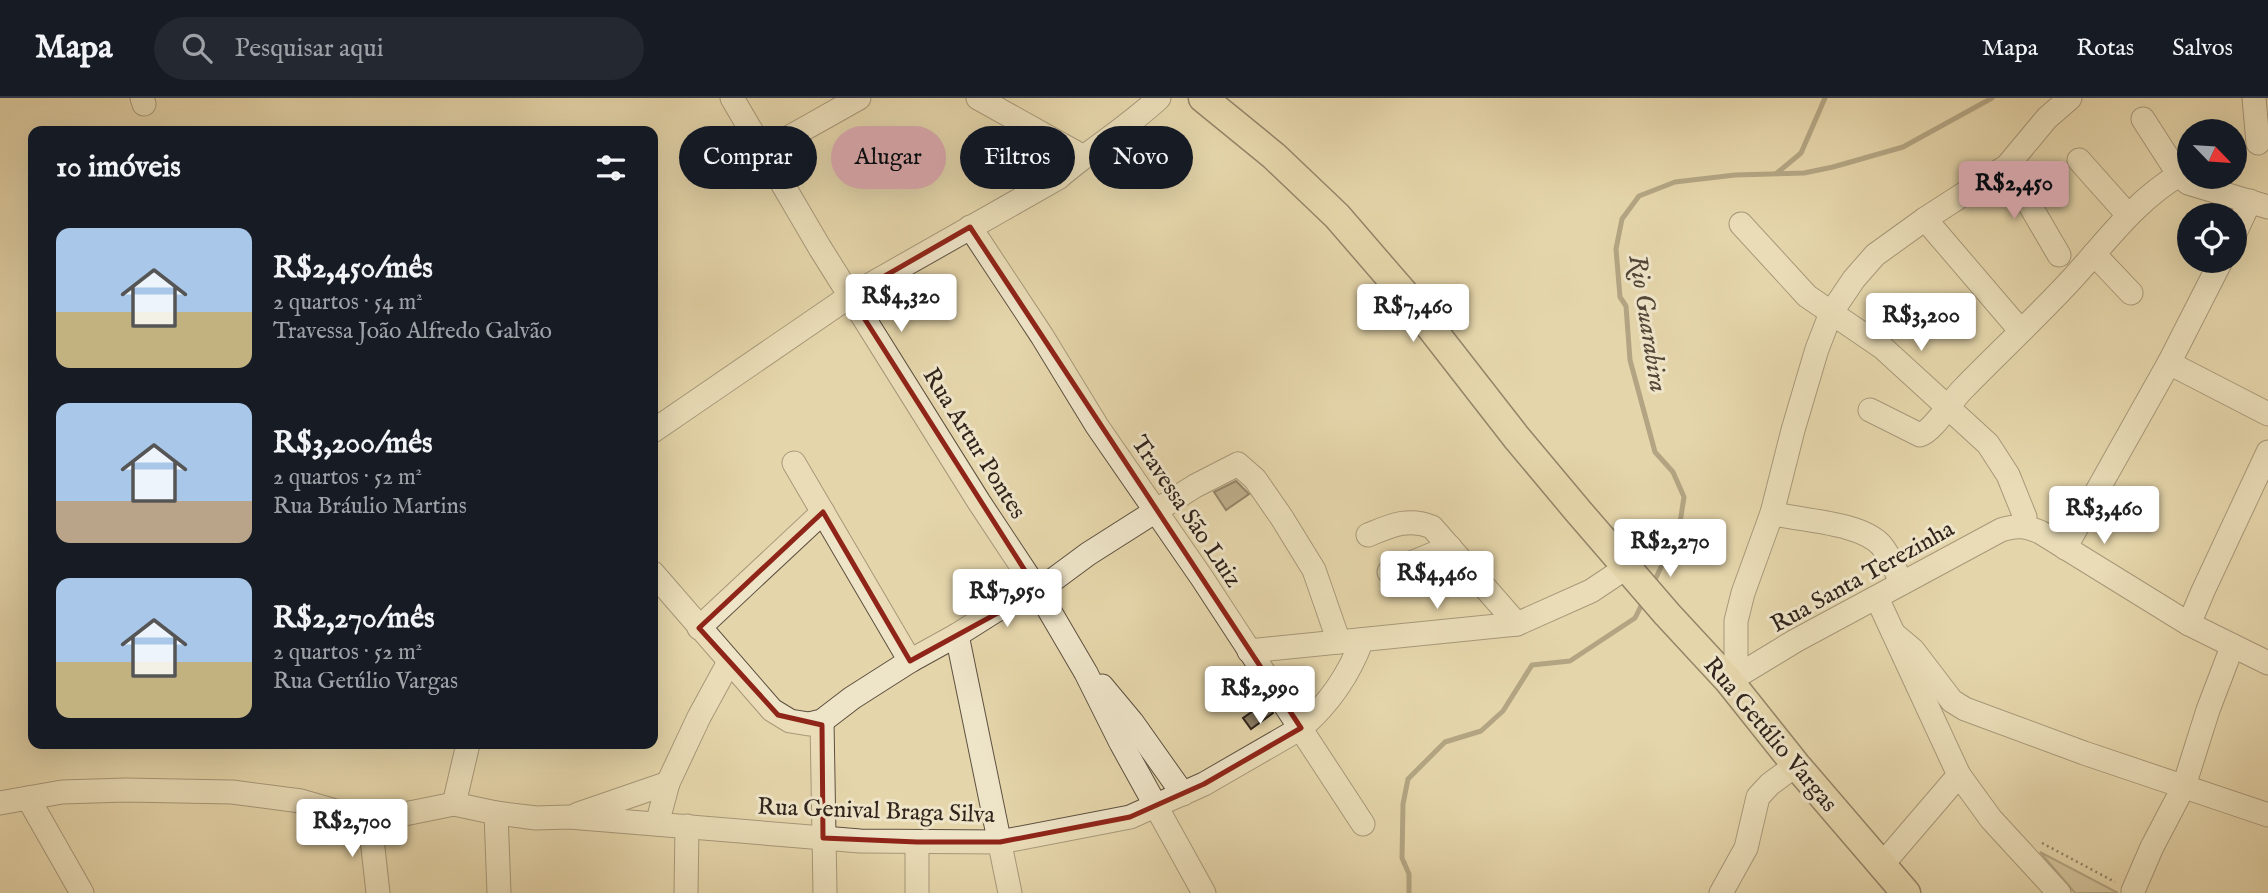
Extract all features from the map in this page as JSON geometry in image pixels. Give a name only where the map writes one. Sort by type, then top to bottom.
[{"type":"main road","name":"Rua Getúlio Vargas","points":[[1203,98],[1274,156],[1337,216],[1407,298],[1516,437],[1667,614],[1729,681],[1796,765],[1906,893]]},
{"type":"street","name":"Rua Artur Pontes","points":[[732,98],[748,126]]},
{"type":"street","points":[[809,126],[859,98]]},
{"type":"street","points":[[978,98],[1083,156]]},
{"type":"street","points":[[658,428],[850,296],[1058,178],[1083,156],[1136,119],[1158,98]]},
{"type":"street","points":[[1729,681],[1736,657],[1736,621],[1743,593],[1772,513],[1804,390],[1830,313],[1875,255],[2007,166],[2047,118],[2070,98]]},
{"type":"street","points":[[2254,98],[2258,143]]},
{"type":"street","points":[[2143,118],[2177,172]]},
{"type":"street","points":[[2079,160],[2128,215]]},
{"type":"street","points":[[2007,166],[2059,255]]},
{"type":"street","points":[[1870,410],[1920,435],[1928,432],[1947,406],[2071,280],[2128,215],[2177,176]]},
{"type":"street","name":"Rua Artur Pontes","points":[[785,189],[979,502],[1038,591],[1086,673],[1121,743],[1204,893]]},
{"type":"street","points":[[2204,189],[2259,204],[2247,218]]},
{"type":"street","points":[[1925,219],[2020,330]]},
{"type":"street","points":[[1741,224],[1807,296],[1883,348],[1988,444],[2001,464],[2022,510],[2024,526],[2040,532],[2189,624],[2268,663]]},
{"type":"street","name":"Travessa São Luiz","points":[[970,227],[1097,426],[1363,824]]},
{"type":"street","points":[[2094,254],[2131,293]]},
{"type":"street","points":[[2066,548],[2169,363],[2215,273]]},
{"type":"street","points":[[2169,363],[2268,414]]},
{"type":"street","points":[[2189,624],[2268,452]]},
{"type":"street","points":[[794,463],[910,661]]},
{"type":"street","points":[[658,579],[778,715],[799,723],[822,722],[852,698],[910,661],[995,611],[1038,591],[1088,554],[1195,486],[1234,465],[1241,465],[1255,479],[1282,518],[1314,570],[1351,641]]},
{"type":"street","points":[[699,628],[823,512]]},
{"type":"street","points":[[1772,513],[1827,522],[1871,537],[1884,549],[1902,583]]},
{"type":"street","points":[[1368,535],[1403,522],[1417,522],[1432,527],[1517,624]]},
{"type":"street","name":"Rua Santa Terezinha","points":[[1729,681],[1795,641],[2001,530],[2024,526]]},
{"type":"street","points":[[1389,572],[1450,547]]},
{"type":"street","points":[[1249,651],[1517,624],[1631,571]]},
{"type":"street","points":[[1877,598],[1959,775],[1991,819],[2059,893]]},
{"type":"street","points":[[1894,634],[1913,650],[1952,701],[1965,709],[2084,753],[2268,815]]},
{"type":"street","points":[[957,635],[1010,893]]},
{"type":"street","name":"Rua Genival Braga Silva","points":[[370,821],[454,804],[536,818],[569,817],[823,838],[1000,842],[1130,817],[1183,794],[1301,728],[1344,679],[1351,641]]},
{"type":"street","points":[[2133,891],[2152,847],[2184,786],[2208,710],[2232,647]]},
{"type":"street","points":[[657,824],[668,783],[729,662]]},
{"type":"street","name":"Rua Artur Pontes","points":[[1086,673],[1104,689],[1132,722],[1183,794]]},
{"type":"street","points":[[822,722],[825,893]]},
{"type":"street","points":[[454,804],[467,749]]},
{"type":"street","points":[[1721,893],[1746,848],[1758,797],[1769,784],[1796,765]]},
{"type":"street","points":[[1881,866],[1959,775]]},
{"type":"street","name":"Rua Genival Braga Silva","points":[[569,817],[668,783]]},
{"type":"street","points":[[0,803],[62,792],[126,790],[256,794],[311,803],[370,821],[378,893]]},
{"type":"street","points":[[28,798],[82,893]]},
{"type":"street","points":[[496,813],[499,893]]},
{"type":"street","points":[[686,893],[687,826]]},
{"type":"street","points":[[917,842],[917,893]]},
{"type":"path","points":[[2029,860],[2042,842],[2133,891]]},
{"type":"highlighted area","points":[[970,227],[1301,728],[1204,784],[1130,817],[1000,842],[917,842],[823,838],[822,725],[778,715],[699,628],[823,512],[910,661],[1038,591],[850,296]]},
{"type":"shaded area","points":[[2040,852],[2118,893],[2075,893]]},
{"type":"building","points":[[1236,481],[1249,494],[1226,510],[1214,492]]},
{"type":"building","points":[[1266,702],[1273,713],[1251,729],[1243,718]]},
{"type":"waterway","points":[[1777,173],[1801,153],[1825,98]]},
{"type":"waterway","name":"Rio Guarabira","points":[[1653,584],[1679,529],[1684,497],[1673,472],[1655,452],[1630,360],[1626,306],[1620,297],[1616,249],[1622,219],[1639,196],[1675,182],[1735,175],[1804,173],[1903,147],[1992,98]]},
{"type":"waterway","name":"Rio Guarabira","points":[[1409,893],[1409,874],[1402,858],[1403,804],[1408,779],[1445,742],[1481,731],[1503,711],[1532,665],[1570,661],[1635,618],[1643,602]]}]
